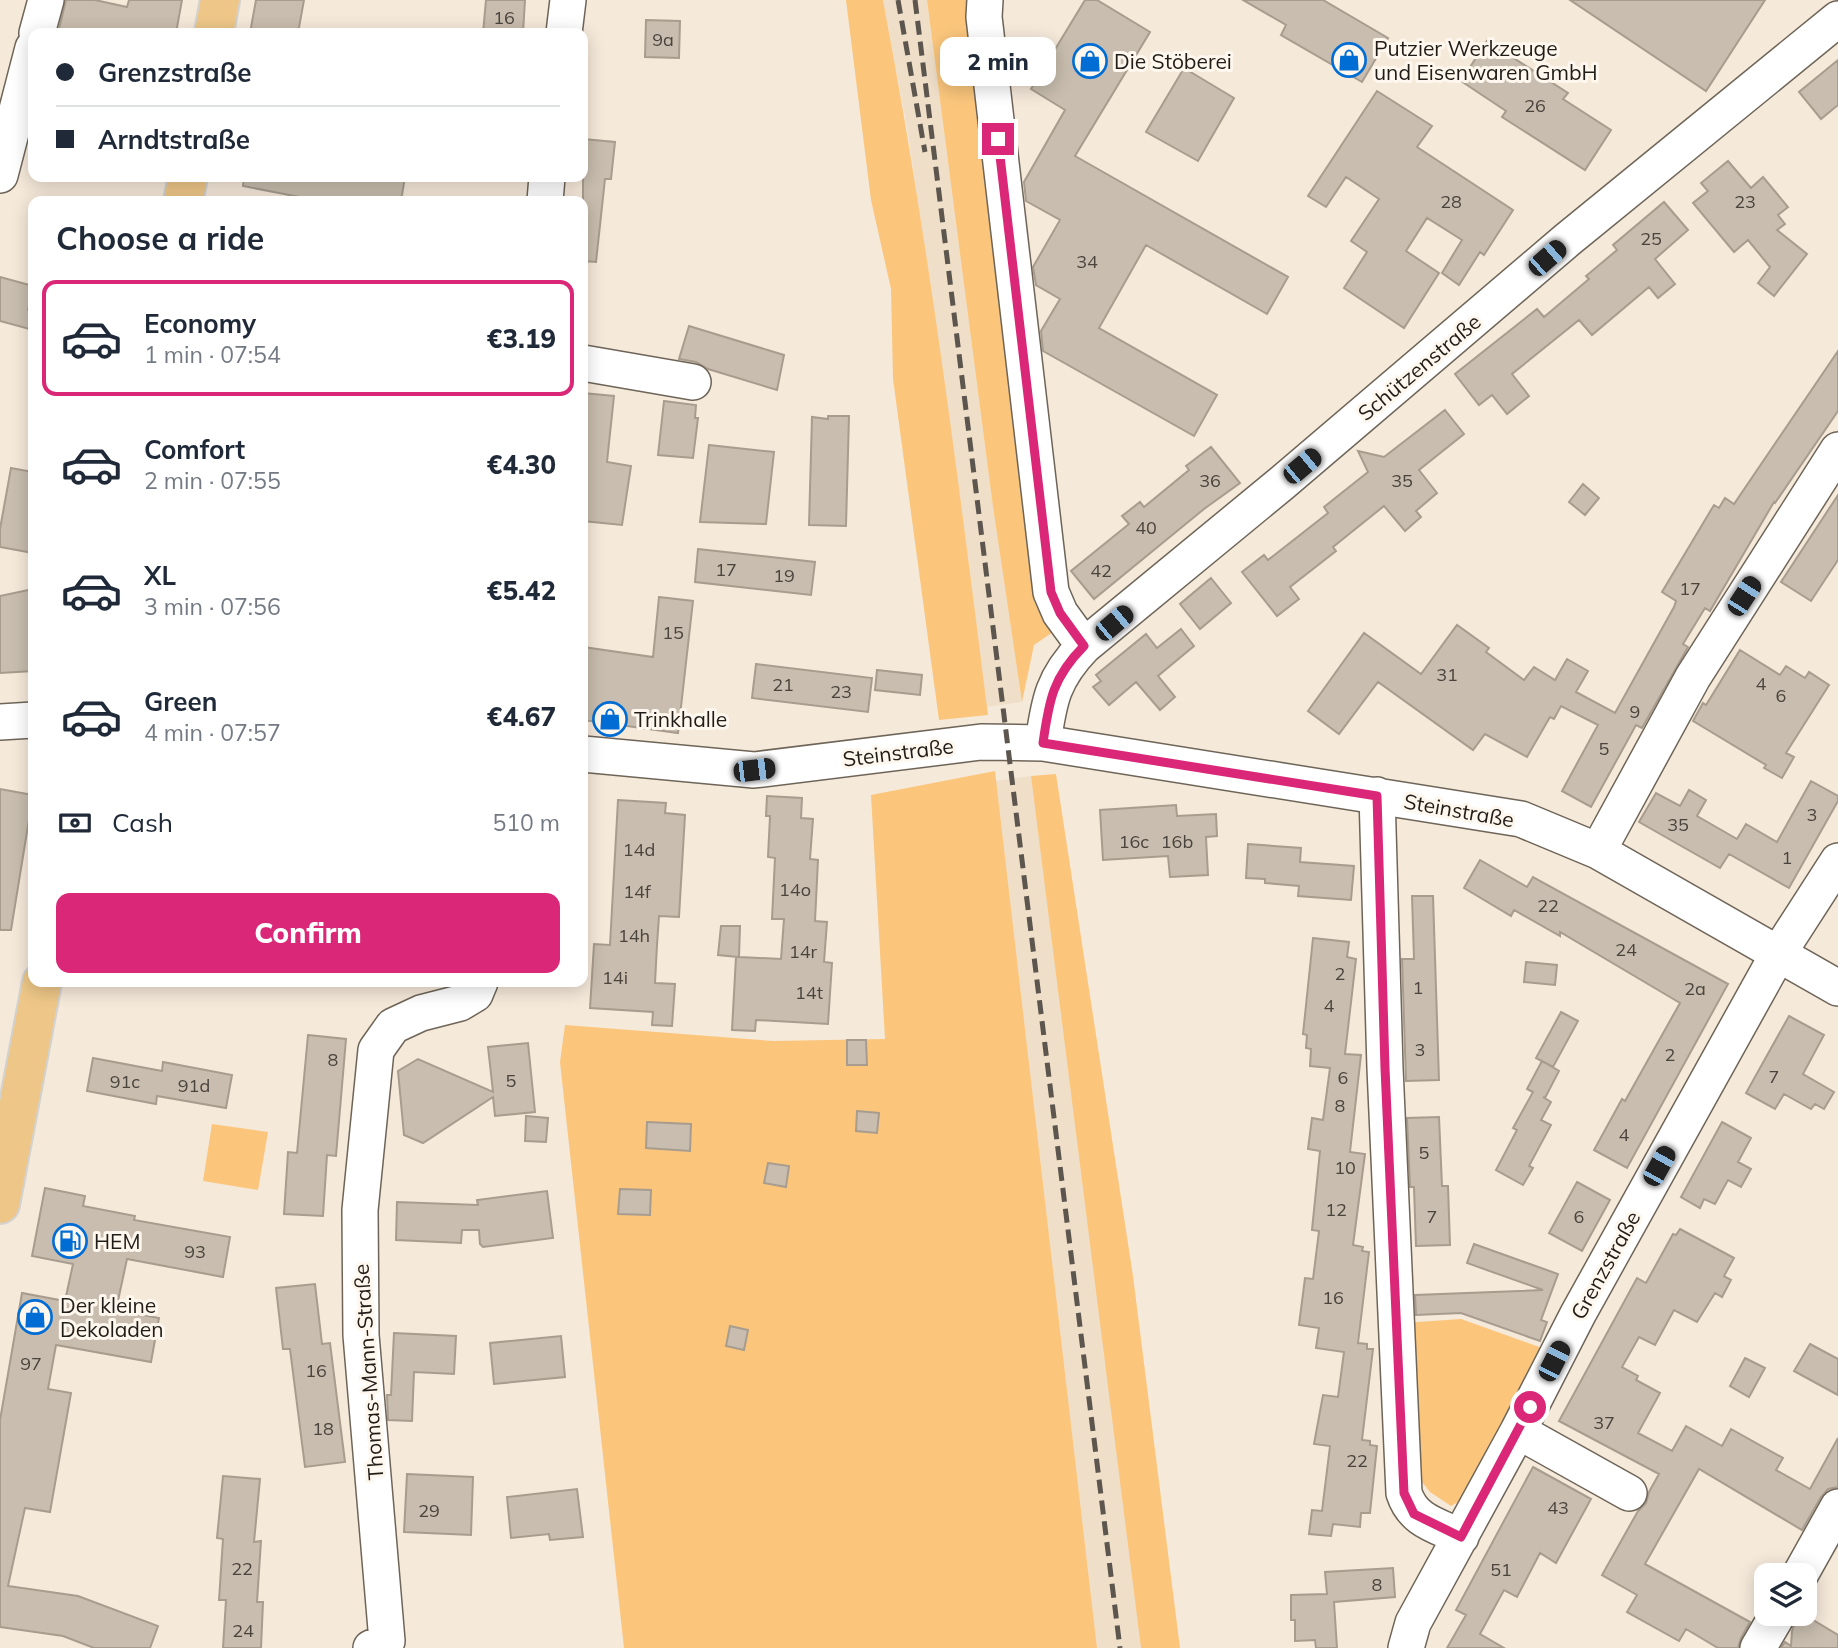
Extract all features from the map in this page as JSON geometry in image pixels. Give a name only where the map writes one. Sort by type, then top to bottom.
[{"type":"main road","points":[[215,28],[220,0]]},
{"type":"main road","points":[[0,1204],[41,987]]},
{"type":"street","points":[[38,28],[46,0]]},
{"type":"street","points":[[565,28],[568,0]]},
{"type":"street","points":[[985,0],[984,16],[1013,279],[1051,592],[1060,613],[1084,646]]},
{"type":"street","name":"Schützenstraße","points":[[1043,743],[1055,684],[1068,662],[1084,646],[1282,483],[1567,240],[1838,19]]},
{"type":"street","points":[[0,174],[28,67]]},
{"type":"street","points":[[588,364],[693,382]]},
{"type":"street","points":[[1598,851],[1693,677],[1838,450]]},
{"type":"street","points":[[0,722],[28,720]]},
{"type":"street","name":"Steinstraße","points":[[588,754],[754,770],[981,742],[1043,743],[1521,819],[1598,851],[1838,988]]},
{"type":"street","points":[[1377,796],[1385,1068],[1404,1493],[1414,1514],[1461,1537]]},
{"type":"street","name":"Grenzstraße","points":[[1406,1648],[1413,1623],[1518,1431],[1578,1314],[1777,954],[1838,861]]},
{"type":"street","name":"Thomas-Mann-Straße","points":[[371,1648],[387,1641],[361,1335],[360,1210],[376,1050],[393,1026],[421,1013],[460,1003],[475,994],[478,987]]},
{"type":"street","points":[[1518,1431],[1629,1493]]},
{"type":"street","points":[[1807,1563],[1838,1507]]},
{"type":"street","points":[[1758,1648],[1771,1626]]},
{"type":"shaded area","points":[[846,0],[883,0],[928,267],[988,715],[939,720],[893,379],[891,289],[871,200]]},
{"type":"shaded area","points":[[883,0],[927,0],[993,507],[1022,702],[987,707],[908,133]]},
{"type":"shaded area","points":[[927,0],[972,0],[1056,630],[1034,645],[1022,702],[993,507]]},
{"type":"shaded area","points":[[995,771],[1097,1648],[624,1648],[560,1062],[565,1025],[773,1041],[885,1039],[871,795]]},
{"type":"shaded area","points":[[1056,774],[1133,1276],[1180,1648],[1141,1648],[1031,776]]},
{"type":"shaded area","points":[[1031,776],[1097,1282],[1141,1648],[1097,1648],[996,781]]},
{"type":"shaded area","points":[[212,1124],[268,1132],[258,1190],[203,1181]]},
{"type":"shaded area","points":[[1461,1319],[1545,1349],[1465,1498],[1451,1506],[1430,1492],[1415,1473],[1403,1323]]},
{"type":"building","points":[[66,0],[95,0],[127,7],[129,0],[182,0],[177,28],[59,28]]},
{"type":"building","points":[[256,0],[304,0],[299,28],[251,28]]},
{"type":"building","points":[[486,0],[525,0],[523,28],[483,28]]},
{"type":"building","points":[[1085,0],[1097,0],[1150,32],[1075,156],[1288,277],[1267,314],[1146,245],[1099,328],[1217,395],[1194,436],[1043,351],[1041,331],[1060,299],[1036,285],[1033,267],[1060,220],[1026,201],[1024,182],[1065,110],[1031,89]]},
{"type":"building","name":"Putzier Werkzeuge und Eisenwaren GmbH","points":[[1243,0],[1323,0],[1388,38],[1362,82],[1281,35],[1286,25]]},
{"type":"building","points":[[1570,0],[1765,0],[1706,91]]},
{"type":"building","points":[[646,20],[680,21],[679,58],[645,57]]},
{"type":"building","points":[[1487,41],[1568,93],[1563,99],[1611,130],[1585,170],[1502,117],[1506,111],[1461,81]]},
{"type":"building","points":[[1838,60],[1838,105],[1821,119],[1799,92]]},
{"type":"building","points":[[1184,68],[1234,98],[1198,161],[1146,132]]},
{"type":"building","points":[[1377,91],[1432,126],[1417,147],[1513,210],[1484,255],[1480,252],[1459,285],[1442,273],[1462,240],[1427,218],[1406,251],[1439,273],[1404,328],[1344,288],[1367,252],[1351,241],[1379,199],[1346,177],[1326,207],[1308,196]]},
{"type":"building","points":[[588,139],[615,142],[611,179],[605,179],[596,262],[588,261],[588,196],[583,196],[583,182],[588,182]]},
{"type":"building","points":[[1728,161],[1751,188],[1763,177],[1788,207],[1778,215],[1785,224],[1777,230],[1807,254],[1774,296],[1758,283],[1770,267],[1748,240],[1734,252],[1693,203],[1708,191],[1701,183]]},
{"type":"building","points":[[243,182],[404,182],[402,196],[294,196],[243,186]]},
{"type":"building","points":[[1664,202],[1688,230],[1655,259],[1675,284],[1658,298],[1649,287],[1592,335],[1579,320],[1512,374],[1529,396],[1507,414],[1492,395],[1479,405],[1455,374],[1537,309],[1544,317],[1589,279],[1586,276],[1617,250],[1613,245]]},
{"type":"building","points":[[0,277],[28,285],[28,329],[0,321]]},
{"type":"building","points":[[689,326],[784,355],[777,390],[708,369],[696,362],[679,359]]},
{"type":"building","points":[[1838,351],[1838,411],[1774,502],[1710,611],[1705,608],[1683,644],[1688,647],[1642,728],[1636,725],[1591,807],[1562,791],[1598,725],[1561,706],[1554,719],[1550,717],[1527,757],[1485,734],[1473,750],[1378,682],[1339,734],[1308,711],[1364,633],[1421,674],[1457,625],[1489,648],[1486,652],[1524,680],[1534,667],[1555,680],[1567,659],[1588,671],[1576,692],[1615,713],[1674,607],[1676,601],[1662,592],[1714,505],[1719,508],[1725,498],[1734,504]]},
{"type":"building","points":[[588,393],[614,396],[607,462],[631,466],[622,525],[588,522]]},
{"type":"building","points":[[664,401],[696,405],[695,418],[698,418],[693,458],[658,455]]},
{"type":"building","points":[[1445,410],[1464,434],[1419,470],[1437,493],[1416,511],[1421,517],[1405,531],[1384,506],[1333,547],[1336,551],[1290,587],[1299,599],[1277,616],[1242,572],[1264,555],[1268,560],[1328,513],[1324,507],[1368,472],[1358,451],[1384,457]]},
{"type":"building","points":[[828,416],[849,416],[846,526],[809,525],[812,417],[828,419]]},
{"type":"building","points":[[709,445],[774,452],[766,524],[700,522]]},
{"type":"building","points":[[1211,447],[1240,483],[1094,599],[1071,571],[1129,524],[1122,516],[1140,502],[1144,507],[1189,470],[1186,466]]},
{"type":"building","points":[[11,468],[28,471],[28,552],[0,547],[0,529]]},
{"type":"building","points":[[1583,484],[1599,498],[1585,515],[1569,502]]},
{"type":"building","points":[[1838,495],[1838,560],[1811,601],[1781,582]]},
{"type":"building","points":[[698,549],[815,562],[811,595],[695,582]]},
{"type":"building","points":[[1211,578],[1231,603],[1200,629],[1180,604]]},
{"type":"building","points":[[28,590],[28,671],[0,673],[0,596]]},
{"type":"building","points":[[659,597],[693,601],[678,733],[588,721],[588,648],[653,657]]},
{"type":"building","points":[[1181,629],[1194,646],[1158,676],[1175,697],[1160,710],[1136,682],[1109,705],[1093,687],[1101,681],[1096,675],[1146,634],[1157,648]]},
{"type":"building","points":[[1740,650],[1780,675],[1786,666],[1805,678],[1809,672],[1829,685],[1786,753],[1794,757],[1782,778],[1764,768],[1766,765],[1693,721]]},
{"type":"building","points":[[756,664],[872,678],[868,712],[752,698]]},
{"type":"building","points":[[877,670],[922,675],[920,695],[875,690]]},
{"type":"building","points":[[1811,781],[1838,796],[1838,801],[1789,888],[1729,854],[1720,868],[1639,822],[1656,793],[1680,806],[1689,790],[1706,800],[1697,816],[1737,839],[1746,824],[1777,842]]},
{"type":"building","points":[[0,789],[28,794],[28,826],[11,930],[0,930]]},
{"type":"building","points":[[767,796],[802,798],[801,818],[813,819],[810,859],[818,860],[815,921],[827,922],[824,962],[832,963],[828,1024],[756,1020],[755,1031],[732,1030],[738,957],[718,955],[721,926],[740,926],[739,957],[781,959],[784,919],[772,919],[775,858],[768,857],[770,816],[766,816]]},
{"type":"building","points":[[618,800],[666,803],[665,813],[685,815],[679,917],[659,916],[657,945],[655,983],[675,984],[672,1026],[652,1025],[653,1012],[590,1008],[594,944],[610,945]]},
{"type":"building","points":[[1176,805],[1177,816],[1216,814],[1217,836],[1206,837],[1208,875],[1170,877],[1168,856],[1103,860],[1100,810]]},
{"type":"building","points":[[1248,844],[1301,848],[1300,862],[1354,866],[1351,900],[1298,896],[1299,886],[1265,883],[1265,879],[1246,878]]},
{"type":"building","points":[[1480,860],[1527,887],[1533,877],[1728,984],[1627,1168],[1594,1150],[1680,1003],[1560,932],[1560,936],[1514,910],[1511,916],[1464,888]]},
{"type":"building","points":[[1412,896],[1433,896],[1439,1080],[1406,1081],[1402,959],[1414,959]]},
{"type":"building","points":[[1313,938],[1349,942],[1347,957],[1356,959],[1345,1054],[1361,1055],[1350,1152],[1365,1154],[1353,1245],[1363,1247],[1362,1251],[1369,1252],[1358,1343],[1367,1344],[1367,1349],[1373,1349],[1362,1440],[1377,1446],[1370,1513],[1361,1513],[1360,1527],[1333,1524],[1331,1536],[1309,1534],[1312,1510],[1322,1511],[1330,1446],[1314,1444],[1323,1395],[1338,1397],[1344,1352],[1316,1348],[1319,1328],[1299,1325],[1305,1278],[1313,1279],[1319,1231],[1312,1230],[1320,1151],[1308,1149],[1312,1118],[1323,1120],[1330,1068],[1310,1066],[1311,1049],[1306,1048],[1307,1035],[1303,1034]]},
{"type":"building","points":[[1526,962],[1557,965],[1555,985],[1524,982]]},
{"type":"building","points":[[1561,1012],[1578,1021],[1553,1067],[1536,1058]]},
{"type":"building","points":[[1789,1016],[1824,1035],[1803,1074],[1834,1092],[1824,1109],[1815,1104],[1811,1109],[1784,1094],[1775,1109],[1746,1093]]},
{"type":"building","points":[[308,1035],[346,1039],[336,1156],[327,1155],[323,1216],[284,1214],[288,1152],[297,1153]]},
{"type":"building","points":[[847,1040],[866,1040],[867,1065],[847,1065]]},
{"type":"building","points":[[528,1043],[535,1112],[495,1116],[493,1097],[423,1143],[404,1135],[398,1071],[418,1059],[493,1092],[488,1047]]},
{"type":"building","points":[[93,1058],[162,1071],[163,1062],[232,1075],[226,1108],[157,1096],[156,1104],[87,1091]]},
{"type":"building","points":[[1542,1061],[1559,1071],[1545,1098],[1543,1097],[1551,1102],[1541,1120],[1551,1125],[1529,1166],[1533,1168],[1523,1185],[1496,1170],[1517,1130],[1513,1128],[1533,1092],[1527,1089]]},
{"type":"building","points":[[857,1111],[879,1113],[877,1133],[856,1131]]},
{"type":"building","points":[[526,1116],[548,1118],[546,1142],[525,1141]]},
{"type":"building","points":[[1439,1117],[1442,1186],[1448,1186],[1450,1245],[1416,1246],[1414,1187],[1410,1187],[1407,1118]]},
{"type":"building","points":[[647,1122],[691,1124],[690,1151],[646,1148]]},
{"type":"building","points":[[1722,1122],[1751,1138],[1738,1162],[1751,1169],[1741,1187],[1728,1180],[1715,1204],[1704,1199],[1700,1208],[1681,1197]]},
{"type":"building","points":[[768,1163],[789,1166],[786,1187],[764,1183]]},
{"type":"building","points":[[1577,1182],[1610,1200],[1582,1251],[1549,1233]]},
{"type":"building","points":[[45,1188],[85,1196],[83,1206],[135,1216],[134,1220],[230,1237],[223,1277],[127,1259],[116,1310],[159,1318],[151,1362],[56,1345],[48,1389],[71,1393],[50,1512],[25,1508],[8,1586],[78,1596],[158,1626],[150,1648],[94,1648],[63,1636],[0,1627],[0,1420],[22,1293],[65,1301],[73,1264],[32,1256]]},
{"type":"building","points":[[620,1189],[651,1190],[650,1215],[618,1214]]},
{"type":"building","points":[[547,1191],[553,1238],[483,1247],[480,1244],[479,1230],[462,1230],[461,1243],[396,1240],[397,1202],[478,1205],[477,1200]]},
{"type":"building","points":[[1680,1229],[1734,1258],[1724,1276],[1731,1280],[1722,1297],[1715,1293],[1697,1322],[1674,1310],[1655,1345],[1639,1337],[1622,1367],[1638,1376],[1636,1380],[1660,1393],[1638,1433],[1672,1451],[1686,1426],[1722,1446],[1731,1429],[1783,1458],[1776,1470],[1810,1489],[1838,1438],[1838,1487],[1828,1489],[1821,1497],[1802,1530],[1699,1469],[1645,1564],[1750,1622],[1738,1648],[1718,1648],[1686,1629],[1679,1641],[1627,1612],[1637,1595],[1602,1575],[1638,1511],[1646,1503],[1659,1474],[1559,1421],[1637,1278],[1646,1283],[1673,1234],[1676,1235]]},
{"type":"building","points":[[1474,1244],[1558,1274],[1541,1320],[1547,1322],[1540,1341],[1461,1313],[1416,1315],[1415,1295],[1543,1290],[1467,1263]]},
{"type":"building","points":[[315,1284],[322,1344],[330,1343],[345,1462],[305,1467],[290,1349],[283,1349],[276,1288]]},
{"type":"building","points":[[730,1326],[748,1330],[744,1350],[726,1346]]},
{"type":"building","points":[[394,1333],[456,1336],[454,1374],[414,1372],[412,1421],[388,1420],[387,1395],[391,1395]]},
{"type":"building","points":[[561,1336],[565,1377],[494,1384],[490,1343]]},
{"type":"building","points":[[1810,1344],[1838,1359],[1838,1395],[1794,1371]]},
{"type":"building","points":[[1745,1358],[1765,1368],[1749,1397],[1730,1386]]},
{"type":"building","points":[[1533,1467],[1591,1499],[1556,1563],[1540,1553],[1517,1597],[1504,1590],[1480,1634],[1504,1648],[1447,1648],[1466,1615],[1456,1610]]},
{"type":"building","points":[[407,1474],[473,1477],[471,1535],[404,1532]]},
{"type":"building","points":[[223,1476],[260,1479],[254,1542],[261,1541],[257,1602],[263,1602],[261,1648],[223,1648],[226,1600],[219,1600],[223,1539],[217,1538]]},
{"type":"building","points":[[577,1489],[583,1537],[550,1540],[549,1534],[511,1538],[507,1497]]},
{"type":"building","points":[[1393,1568],[1395,1597],[1334,1602],[1337,1648],[1316,1648],[1315,1640],[1295,1641],[1295,1620],[1291,1620],[1291,1595],[1327,1594],[1325,1572]]},
{"type":"building","points":[[1817,1622],[1838,1635],[1838,1648],[1781,1648],[1785,1642],[1791,1646],[1794,1626],[1817,1626]]},
{"type":"railway","points":[[898,0],[925,152]]},
{"type":"railway","points":[[915,0],[1120,1648]]},
{"type":"place","name":"Putzier Werkzeuge und Eisenwaren GmbH","points":[[1349,60]]},
{"type":"place","name":"Die Stöberei","points":[[1090,61]]},
{"type":"place","name":"Trinkhalle","points":[[610,719]]},
{"type":"place","name":"HEM","points":[[70,1241]]},
{"type":"place","name":"Der kleine Dekoladen","points":[[35,1317]]},
{"type":"route","points":[[998,139],[1051,592],[1060,613],[1084,646],[1068,662],[1055,684],[1043,743],[1377,796],[1385,1068],[1404,1493],[1414,1514],[1461,1537],[1530,1407]]}]
